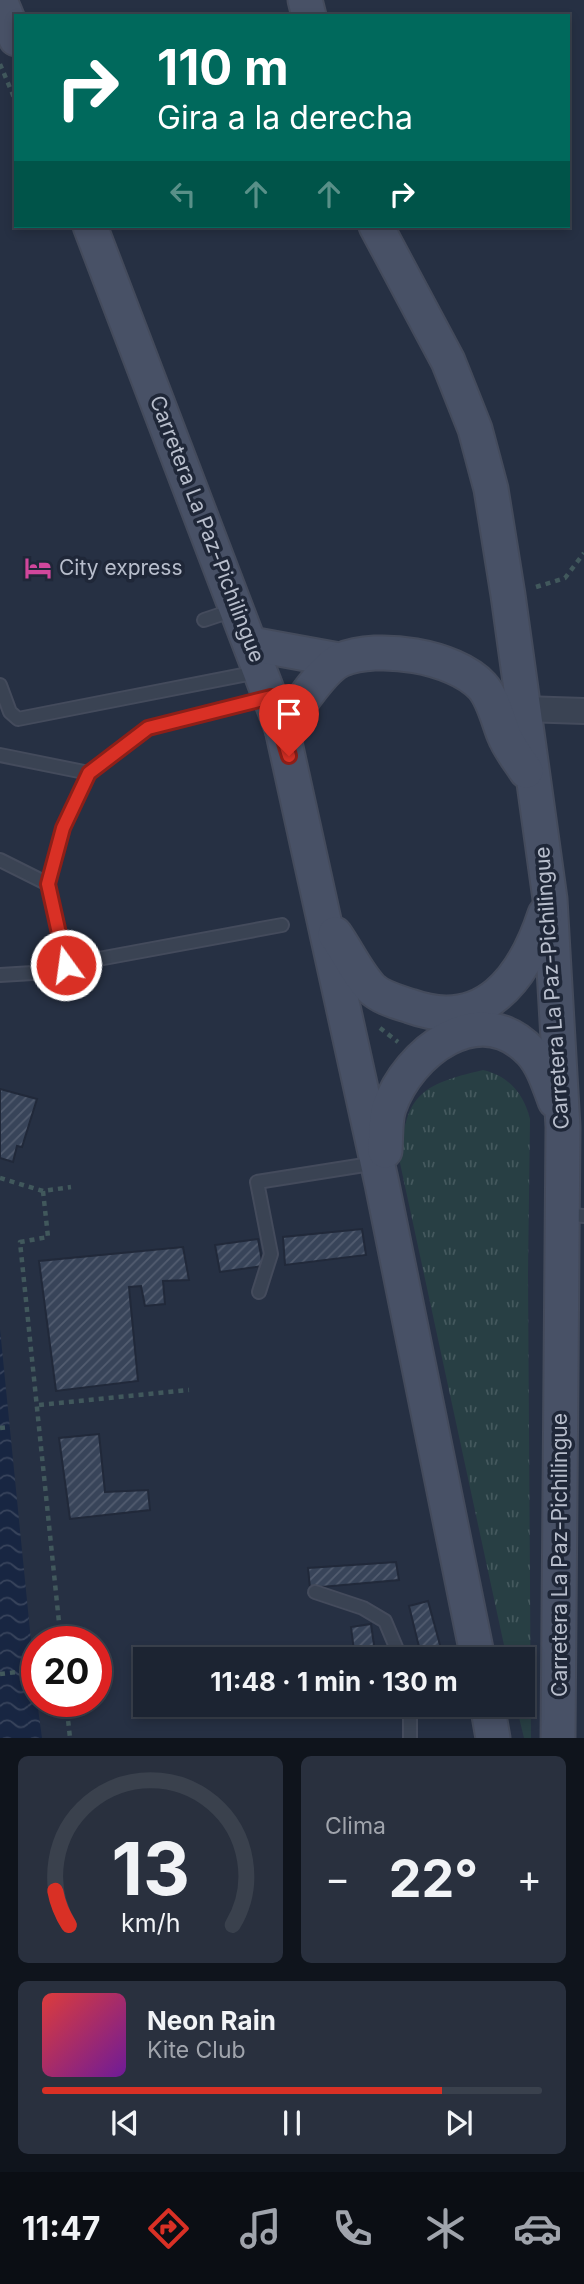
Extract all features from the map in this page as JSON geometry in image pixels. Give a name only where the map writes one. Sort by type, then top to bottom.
[{"type":"main road","points":[[0,0],[14,34]]},
{"type":"main road","name":"Carretera La Paz-Pichilingue","points":[[91,228],[282,729],[380,1173],[476,1647]]},
{"type":"main road","name":"Carretera La Paz-Pichilingue","points":[[377,228],[448,360],[475,429],[491,489],[550,899],[563,1127],[573,1215],[566,1337],[558,1738]]},
{"type":"main road","points":[[261,671],[366,655],[408,654],[432,658],[471,676],[484,688],[505,738],[533,782]]},
{"type":"main road","points":[[282,729],[304,699],[340,660]]},
{"type":"main road","points":[[324,918],[372,989],[427,1012],[455,1014],[488,1003],[513,979],[536,943],[550,899]]},
{"type":"main road","points":[[380,1173],[388,1110],[403,1078],[433,1045],[455,1034],[485,1030],[507,1037],[531,1052],[547,1079],[563,1127]]},
{"type":"main road","points":[[489,1717],[493,1738]]},
{"type":"street","points":[[524,709],[584,711]]},
{"type":"lane","points":[[204,620],[238,608]]},
{"type":"lane","points":[[0,685],[10,712],[18,719],[261,671]]},
{"type":"lane","points":[[66,965],[48,884],[63,828],[89,773],[148,728],[261,671]]},
{"type":"lane","points":[[0,755],[89,773]]},
{"type":"lane","points":[[0,860],[48,884]]},
{"type":"lane","points":[[0,975],[33,973],[282,925]]},
{"type":"lane","points":[[260,1292],[271,1254],[257,1182],[380,1173]]},
{"type":"lane","points":[[315,1592],[363,1608],[385,1621],[396,1647]]},
{"type":"lane","points":[[410,1717],[410,1738]]},
{"type":"path","points":[[0,63],[14,97]]},
{"type":"path","points":[[508,595],[565,578],[584,553]]},
{"type":"path","points":[[0,1178],[43,1191],[71,1187]]},
{"type":"path","points":[[43,1191],[48,1237],[20,1241],[39,1405],[60,1626]]},
{"type":"path","points":[[39,1405],[189,1390]]},
{"type":"path","points":[[0,1428],[10,1427]]},
{"type":"path","points":[[0,1674],[21,1672]]},
{"type":"path","points":[[68,1717],[70,1738]]},
{"type":"green space","points":[[483,1070],[500,1077],[519,1094],[530,1119],[528,1274],[530,1647],[504,1647],[400,1163],[402,1140],[411,1108],[429,1088]]},
{"type":"green space","points":[[519,1717],[531,1717],[531,1738],[524,1738]]},
{"type":"water","points":[[0,1329],[30,1626],[21,1626],[21,1717],[39,1717],[42,1738],[0,1738]]},
{"type":"building","points":[[0,1089],[37,1099],[22,1147],[17,1146],[13,1162],[0,1158]]},
{"type":"building","points":[[362,1229],[366,1255],[285,1265],[283,1237]]},
{"type":"building","points":[[258,1239],[263,1266],[220,1272],[215,1245]]},
{"type":"building","points":[[183,1247],[189,1280],[163,1281],[165,1304],[145,1306],[141,1286],[129,1287],[138,1381],[56,1391],[39,1261]]},
{"type":"building","points":[[99,1434],[105,1492],[148,1490],[150,1510],[70,1519],[59,1438]]},
{"type":"building","points":[[396,1562],[399,1580],[310,1588],[308,1568]]},
{"type":"building","points":[[428,1601],[441,1647],[419,1647],[409,1606]]},
{"type":"building","points":[[371,1624],[374,1647],[354,1647],[351,1627]]},
{"type":"place","name":"City express","points":[[38,568]]},
{"type":"route","points":[[66,965],[48,884],[63,828],[89,773],[148,728],[271,697],[289,756]]}]
